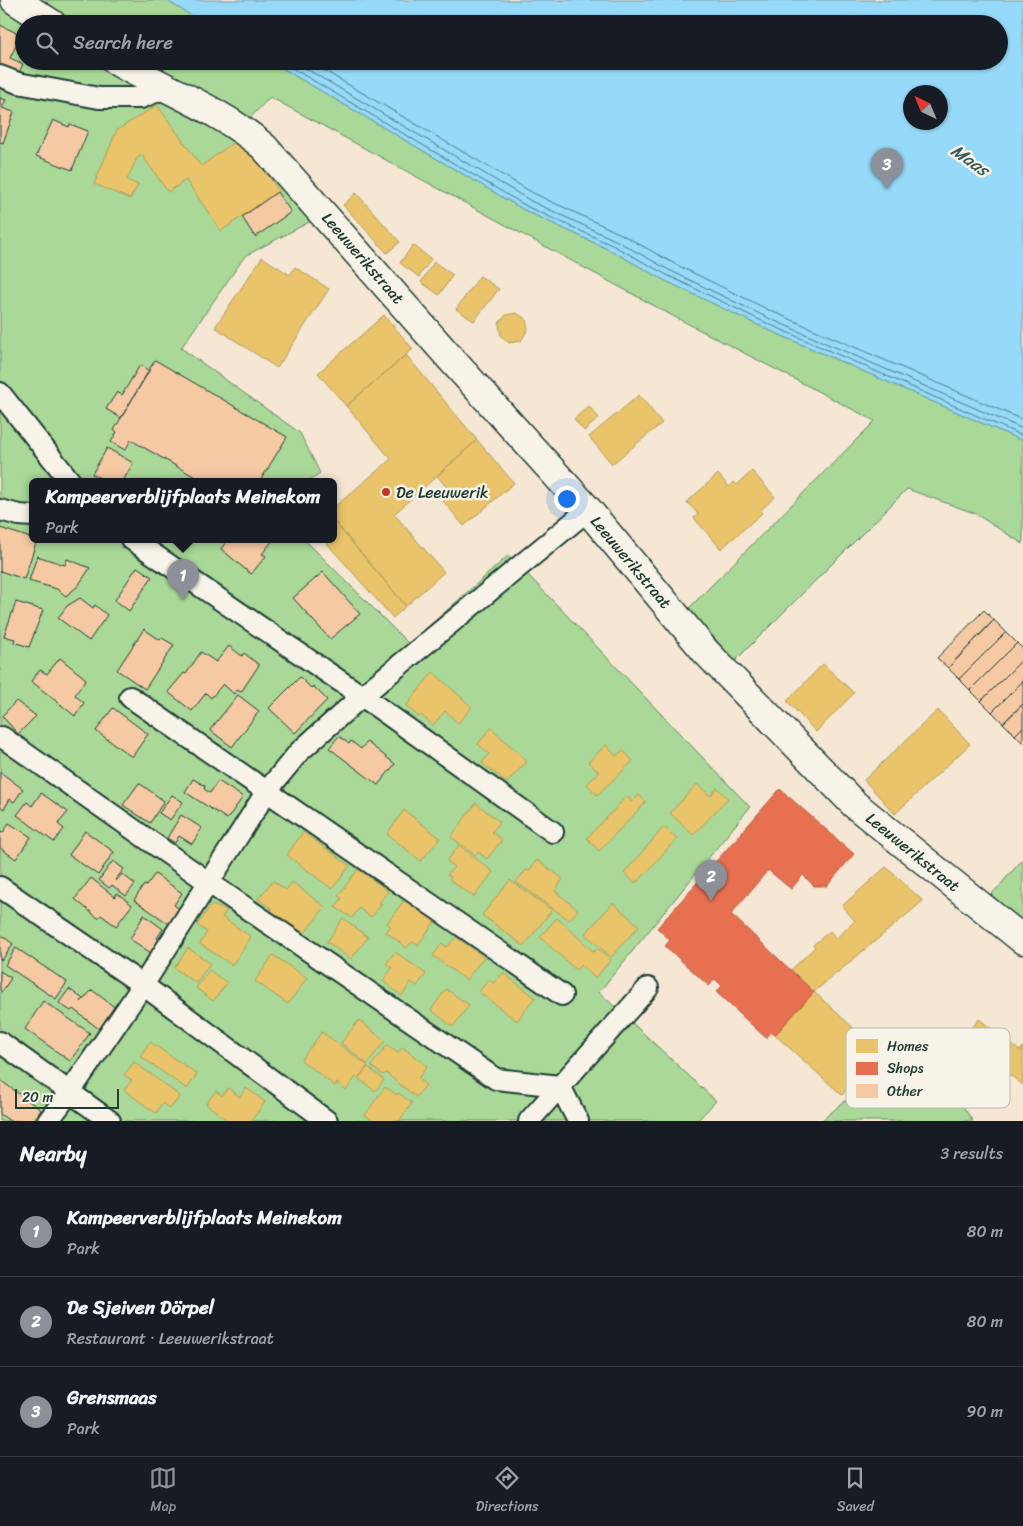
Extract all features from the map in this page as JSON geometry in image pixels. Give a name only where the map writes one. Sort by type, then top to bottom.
[{"type":"street","points":[[15,0],[38,15]]},
{"type":"street","name":"Leeuwerikstraat","points":[[132,70],[232,122],[264,147],[451,359],[588,510],[706,652],[854,804],[1023,940]]},
{"type":"lane","points":[[0,76],[18,83],[99,98],[141,98],[165,88]]},
{"type":"lane","points":[[0,393],[68,478]]},
{"type":"lane","points":[[0,510],[29,516]]},
{"type":"lane","points":[[48,1121],[143,986],[267,791],[299,752],[362,696],[588,510]]},
{"type":"lane","points":[[137,543],[362,696],[553,832]]},
{"type":"lane","points":[[130,697],[562,995]]},
{"type":"lane","points":[[2,737],[208,882],[496,1079],[560,1086]]},
{"type":"lane","points":[[0,887],[143,986],[327,1121]]},
{"type":"lane","points":[[529,1121],[648,988]]},
{"type":"lane","points":[[0,1042],[110,1121]]},
{"type":"lane","points":[[560,1086],[578,1121]]},
{"type":"green space","points":[[0,0],[24,15],[15,15],[15,70],[120,70],[242,136],[313,220],[245,256],[181,348],[300,433],[320,473],[313,478],[29,478],[29,543],[308,543],[409,644],[509,555],[750,807],[599,992],[716,1101],[697,1121],[0,1121]]},
{"type":"green space","points":[[28,0],[166,0],[190,15],[55,15]]},
{"type":"green space","points":[[157,70],[285,70],[526,211],[612,251],[664,280],[762,327],[1023,441],[1023,544],[974,513],[907,489],[735,661],[688,609],[875,421],[673,316],[270,97],[249,119]]},
{"type":"green space","points":[[1023,859],[1023,921],[991,895]]},
{"type":"green space","points":[[846,1100],[846,1108],[964,1108],[973,1121],[821,1121]]},
{"type":"water","name":"Maas","points":[[166,0],[1023,0],[1023,441],[762,327],[664,280],[612,251],[526,211],[285,70],[1008,70],[1008,15],[190,15]]},
{"type":"building: Homes","points":[[157,105],[201,166],[241,137],[279,191],[221,231],[186,180],[168,192],[142,155],[137,158],[127,180],[138,185],[130,199],[94,184],[117,130]]},
{"type":"building: Homes","points":[[356,193],[400,242],[387,253],[343,205]]},
{"type":"building: Homes","points":[[413,245],[431,259],[419,277],[400,263]]},
{"type":"building: Homes","points":[[262,257],[290,275],[295,267],[329,289],[277,368],[215,327]]},
{"type":"building: Homes","points":[[434,262],[453,275],[439,295],[421,282]]},
{"type":"building: Homes","points":[[480,276],[499,289],[474,321],[456,309]]},
{"type":"building: Homes","points":[[516,313],[526,319],[528,329],[521,341],[509,343],[501,336],[499,323],[506,315]]},
{"type":"building: Homes","points":[[384,315],[413,349],[346,406],[318,373]]},
{"type":"building: Homes","name":"De Leeuwerik","points":[[406,355],[477,440],[394,514],[444,572],[406,606],[337,525],[337,505],[391,459],[346,406]]},
{"type":"building: Homes","points":[[639,395],[662,423],[612,464],[589,437]]},
{"type":"building: Homes","points":[[589,406],[599,418],[584,431],[574,419]]},
{"type":"building: Homes","points":[[477,440],[514,483],[464,526],[443,501],[452,493],[437,476]]},
{"type":"building: Homes","points":[[752,471],[775,497],[760,511],[762,513],[721,549],[694,518],[698,514],[687,502],[718,474],[729,487],[734,482],[737,485]]},
{"type":"building: Homes","points":[[337,525],[406,606],[393,618],[327,543],[337,543]]},
{"type":"building: Homes","points":[[823,664],[854,693],[816,732],[787,701]]},
{"type":"building: Homes","points":[[433,672],[472,707],[458,723],[445,711],[433,725],[421,715],[419,717],[406,706]]},
{"type":"building: Homes","points":[[938,710],[970,744],[895,814],[864,780]]},
{"type":"building: Homes","points":[[491,728],[527,761],[507,783],[482,763],[489,754],[478,744]]},
{"type":"building: Homes","points":[[606,745],[616,756],[623,750],[633,761],[597,795],[587,784],[599,772],[588,762]]},
{"type":"building: Homes","points":[[697,784],[710,796],[717,788],[728,798],[693,835],[670,813]]},
{"type":"building: Homes","points":[[639,795],[646,802],[599,851],[587,838],[627,796],[632,802]]},
{"type":"building: Homes","points":[[476,803],[500,822],[492,832],[502,840],[487,859],[478,852],[475,855],[451,837]]},
{"type":"building: Homes","points":[[404,810],[440,838],[421,861],[387,834]]},
{"type":"building: Homes","points":[[664,827],[677,838],[638,882],[636,880],[635,883],[624,873]]},
{"type":"building: Homes","points":[[303,832],[350,866],[332,889],[287,855]]},
{"type":"building: Homes","points":[[459,845],[493,872],[474,897],[449,879],[451,877],[447,875],[454,867],[447,861]]},
{"type":"building: Homes","points":[[537,860],[563,879],[555,891],[578,910],[569,920],[516,882],[526,870],[529,871]]},
{"type":"building: Homes","points":[[886,867],[923,901],[814,992],[791,970],[815,947],[813,945],[830,931],[836,938],[855,921],[842,906]]},
{"type":"building: Homes","points":[[358,869],[388,891],[379,903],[382,904],[371,917],[359,908],[352,918],[335,907],[342,898],[338,896]]},
{"type":"building: Homes","points":[[510,880],[552,910],[524,946],[482,915]]},
{"type":"building: Homes","points":[[273,881],[286,890],[292,882],[325,907],[303,935],[258,899]]},
{"type":"building: Homes","points":[[406,898],[435,921],[418,945],[412,942],[407,948],[386,932],[391,926],[387,923]]},
{"type":"building: Homes","points":[[613,903],[639,926],[611,957],[585,934]]},
{"type":"building: Homes","points":[[211,905],[227,910],[222,917],[251,937],[232,965],[200,944],[207,932],[197,925]]},
{"type":"building: Homes","points":[[343,918],[368,937],[351,959],[327,942]]},
{"type":"building: Homes","points":[[557,918],[594,952],[597,948],[611,960],[595,978],[581,965],[576,970],[540,937]]},
{"type":"building: Homes","points":[[456,937],[484,957],[466,980],[433,956],[442,943],[447,947]]},
{"type":"building: Homes","points":[[188,948],[210,963],[196,983],[174,968]]},
{"type":"building: Homes","points":[[395,952],[426,974],[417,986],[411,982],[402,996],[383,981],[392,968],[386,964]]},
{"type":"building: Homes","points":[[273,955],[307,978],[288,1004],[255,981]]},
{"type":"building: Homes","points":[[209,970],[227,983],[213,1001],[196,988]]},
{"type":"building: Homes","points":[[503,973],[535,997],[517,1021],[479,992],[488,980],[494,983]]},
{"type":"building: Homes","points":[[446,989],[469,1005],[453,1027],[431,1010]]},
{"type":"building: Homes","points":[[814,992],[854,1028],[846,1028],[846,1091],[842,1095],[775,1035]]},
{"type":"building: Homes","points":[[979,1019],[991,1028],[972,1028]]},
{"type":"building: Homes","points":[[359,1020],[385,1041],[367,1064],[341,1043]]},
{"type":"building: Homes","points":[[322,1032],[368,1066],[346,1090],[337,1083],[335,1086],[301,1060]]},
{"type":"building: Homes","points":[[150,1042],[197,1074],[187,1089],[140,1056]]},
{"type":"building: Homes","points":[[1010,1043],[1020,1051],[1023,1047],[1023,1085],[1010,1075]]},
{"type":"building: Homes","points":[[387,1045],[398,1053],[402,1047],[427,1066],[418,1079],[426,1085],[416,1097],[386,1073],[383,1075],[371,1066]]},
{"type":"building: Homes","points":[[134,1062],[180,1096],[170,1109],[162,1103],[156,1113],[124,1090],[132,1080],[124,1075]]},
{"type":"building: Homes","points":[[368,1067],[384,1080],[375,1091],[358,1078]]},
{"type":"building: Homes","points":[[385,1087],[412,1103],[399,1121],[373,1121],[365,1115]]},
{"type":"building: Homes","points":[[228,1088],[240,1097],[246,1088],[265,1102],[251,1121],[228,1121],[206,1104],[216,1091],[222,1096]]},
{"type":"building: Shops","points":[[780,789],[854,854],[827,886],[814,886],[803,875],[791,889],[768,870],[731,914],[814,992],[775,1035],[771,1032],[766,1038],[716,992],[722,986],[715,979],[709,986],[665,946],[670,940],[657,928]]},
{"type":"building: Other","points":[[0,25],[15,32],[15,48],[10,58],[15,60],[15,70],[20,70],[19,73],[0,64]]},
{"type":"building: Other","points":[[0,98],[6,100],[2,108],[14,112],[3,143],[0,142]]},
{"type":"building: Other","points":[[53,120],[69,127],[70,124],[88,131],[72,170],[36,156]]},
{"type":"building: Other","points":[[277,192],[291,212],[255,237],[242,217]]},
{"type":"building: Other","points":[[155,360],[287,437],[262,478],[197,478],[131,440],[125,450],[111,442],[117,432],[114,430]]},
{"type":"building: Other","points":[[140,365],[149,371],[121,418],[106,409],[117,392],[122,395]]},
{"type":"building: Other","points":[[107,448],[133,463],[125,478],[100,478],[92,474]]},
{"type":"building: Other","points":[[0,528],[29,537],[29,543],[36,543],[24,579],[0,571]]},
{"type":"building: Other","points":[[225,543],[271,543],[262,554],[266,556],[251,574],[221,549]]},
{"type":"building: Other","points":[[37,556],[65,565],[67,559],[90,568],[78,586],[66,596],[57,589],[29,581]]},
{"type":"building: Other","points":[[137,567],[152,577],[129,611],[115,600]]},
{"type":"building: Other","points":[[323,572],[360,614],[330,639],[293,598]]},
{"type":"building: Other","points":[[80,598],[93,608],[95,605],[107,615],[89,641],[58,618],[67,606]]},
{"type":"building: Other","points":[[16,602],[43,610],[29,647],[14,642],[15,639],[4,636]]},
{"type":"building: Other","points":[[984,610],[994,620],[948,668],[937,658]]},
{"type":"building: Other","points":[[994,620],[1006,632],[959,679],[948,668]]},
{"type":"building: Other","points":[[144,629],[160,640],[162,638],[174,645],[145,689],[117,670]]},
{"type":"building: Other","points":[[1006,632],[1017,643],[970,690],[959,679]]},
{"type":"building: Other","points":[[1017,643],[1023,649],[1023,659],[981,701],[970,690]]},
{"type":"building: Other","points":[[229,646],[242,656],[244,653],[259,665],[241,692],[237,690],[234,694],[223,684],[211,698],[206,693],[192,711],[168,692],[184,673],[186,674],[201,652],[216,662]]},
{"type":"building: Other","points":[[60,658],[86,679],[75,695],[84,703],[75,716],[31,681],[40,670],[47,674]]},
{"type":"building: Other","points":[[1023,659],[1023,681],[992,712],[981,701]]},
{"type":"building: Other","points":[[300,677],[311,688],[313,686],[327,700],[295,733],[269,708]]},
{"type":"building: Other","points":[[1023,681],[1023,704],[1003,723],[992,712]]},
{"type":"building: Other","points":[[238,695],[259,711],[232,747],[210,730]]},
{"type":"building: Other","points":[[16,701],[36,716],[18,734],[2,716]]},
{"type":"building: Other","points":[[1023,704],[1023,727],[1015,735],[1003,723]]},
{"type":"building: Other","points":[[113,708],[148,734],[132,757],[96,731]]},
{"type":"building: Other","points":[[1023,727],[1023,743],[1015,735]]},
{"type":"building: Other","points":[[339,736],[349,744],[351,741],[361,749],[367,742],[395,764],[378,785],[329,748]]},
{"type":"building: Other","points":[[0,772],[23,789],[14,802],[10,799],[4,809],[0,806]]},
{"type":"building: Other","points":[[193,779],[205,786],[204,789],[210,793],[218,781],[243,797],[227,819],[185,792]]},
{"type":"building: Other","points":[[139,783],[164,801],[150,823],[123,805]]},
{"type":"building: Other","points":[[41,793],[68,812],[58,824],[64,829],[54,842],[17,815],[27,802],[32,806]]},
{"type":"building: Other","points":[[172,795],[183,802],[170,820],[159,813]]},
{"type":"building: Other","points":[[181,815],[202,828],[192,844],[179,836],[175,843],[167,838]]},
{"type":"building: Other","points":[[9,823],[31,837],[16,859],[0,848],[0,832],[3,833]]},
{"type":"building: Other","points":[[85,831],[114,852],[98,875],[69,855]]},
{"type":"building: Other","points":[[113,861],[124,869],[115,880],[122,874],[135,884],[126,896],[112,885],[109,888],[99,880]]},
{"type":"building: Other","points":[[155,874],[182,893],[174,905],[185,913],[175,928],[134,900],[144,885],[146,886]]},
{"type":"building: Other","points":[[91,878],[115,897],[117,893],[132,905],[116,926],[101,915],[98,918],[75,899]]},
{"type":"building: Other","points":[[144,915],[163,929],[157,938],[160,941],[151,953],[130,939]]},
{"type":"building: Other","points":[[0,934],[13,944],[2,960],[0,959]]},
{"type":"building: Other","points":[[16,948],[67,982],[56,999],[5,965]]},
{"type":"building: Other","points":[[0,971],[11,978],[2,992],[0,990]]},
{"type":"building: Other","points":[[69,989],[83,999],[81,1002],[92,990],[117,1009],[99,1029],[73,1009],[71,1011],[59,1003]]},
{"type":"building: Other","points":[[43,1001],[90,1033],[70,1061],[25,1029]]},
{"type":"building: Other","points":[[0,1080],[41,1110],[33,1121],[10,1121],[0,1114]]},
{"type":"place","name":"Grensmaas","points":[[887,189]]},
{"type":"place","name":"De Leeuwerik","points":[[386,492]]},
{"type":"place","name":"Kampeerverblijfplaats Meinekom","points":[[183,600]]},
{"type":"place","name":"De Sjeiven Dörpel","points":[[711,901]]}]
